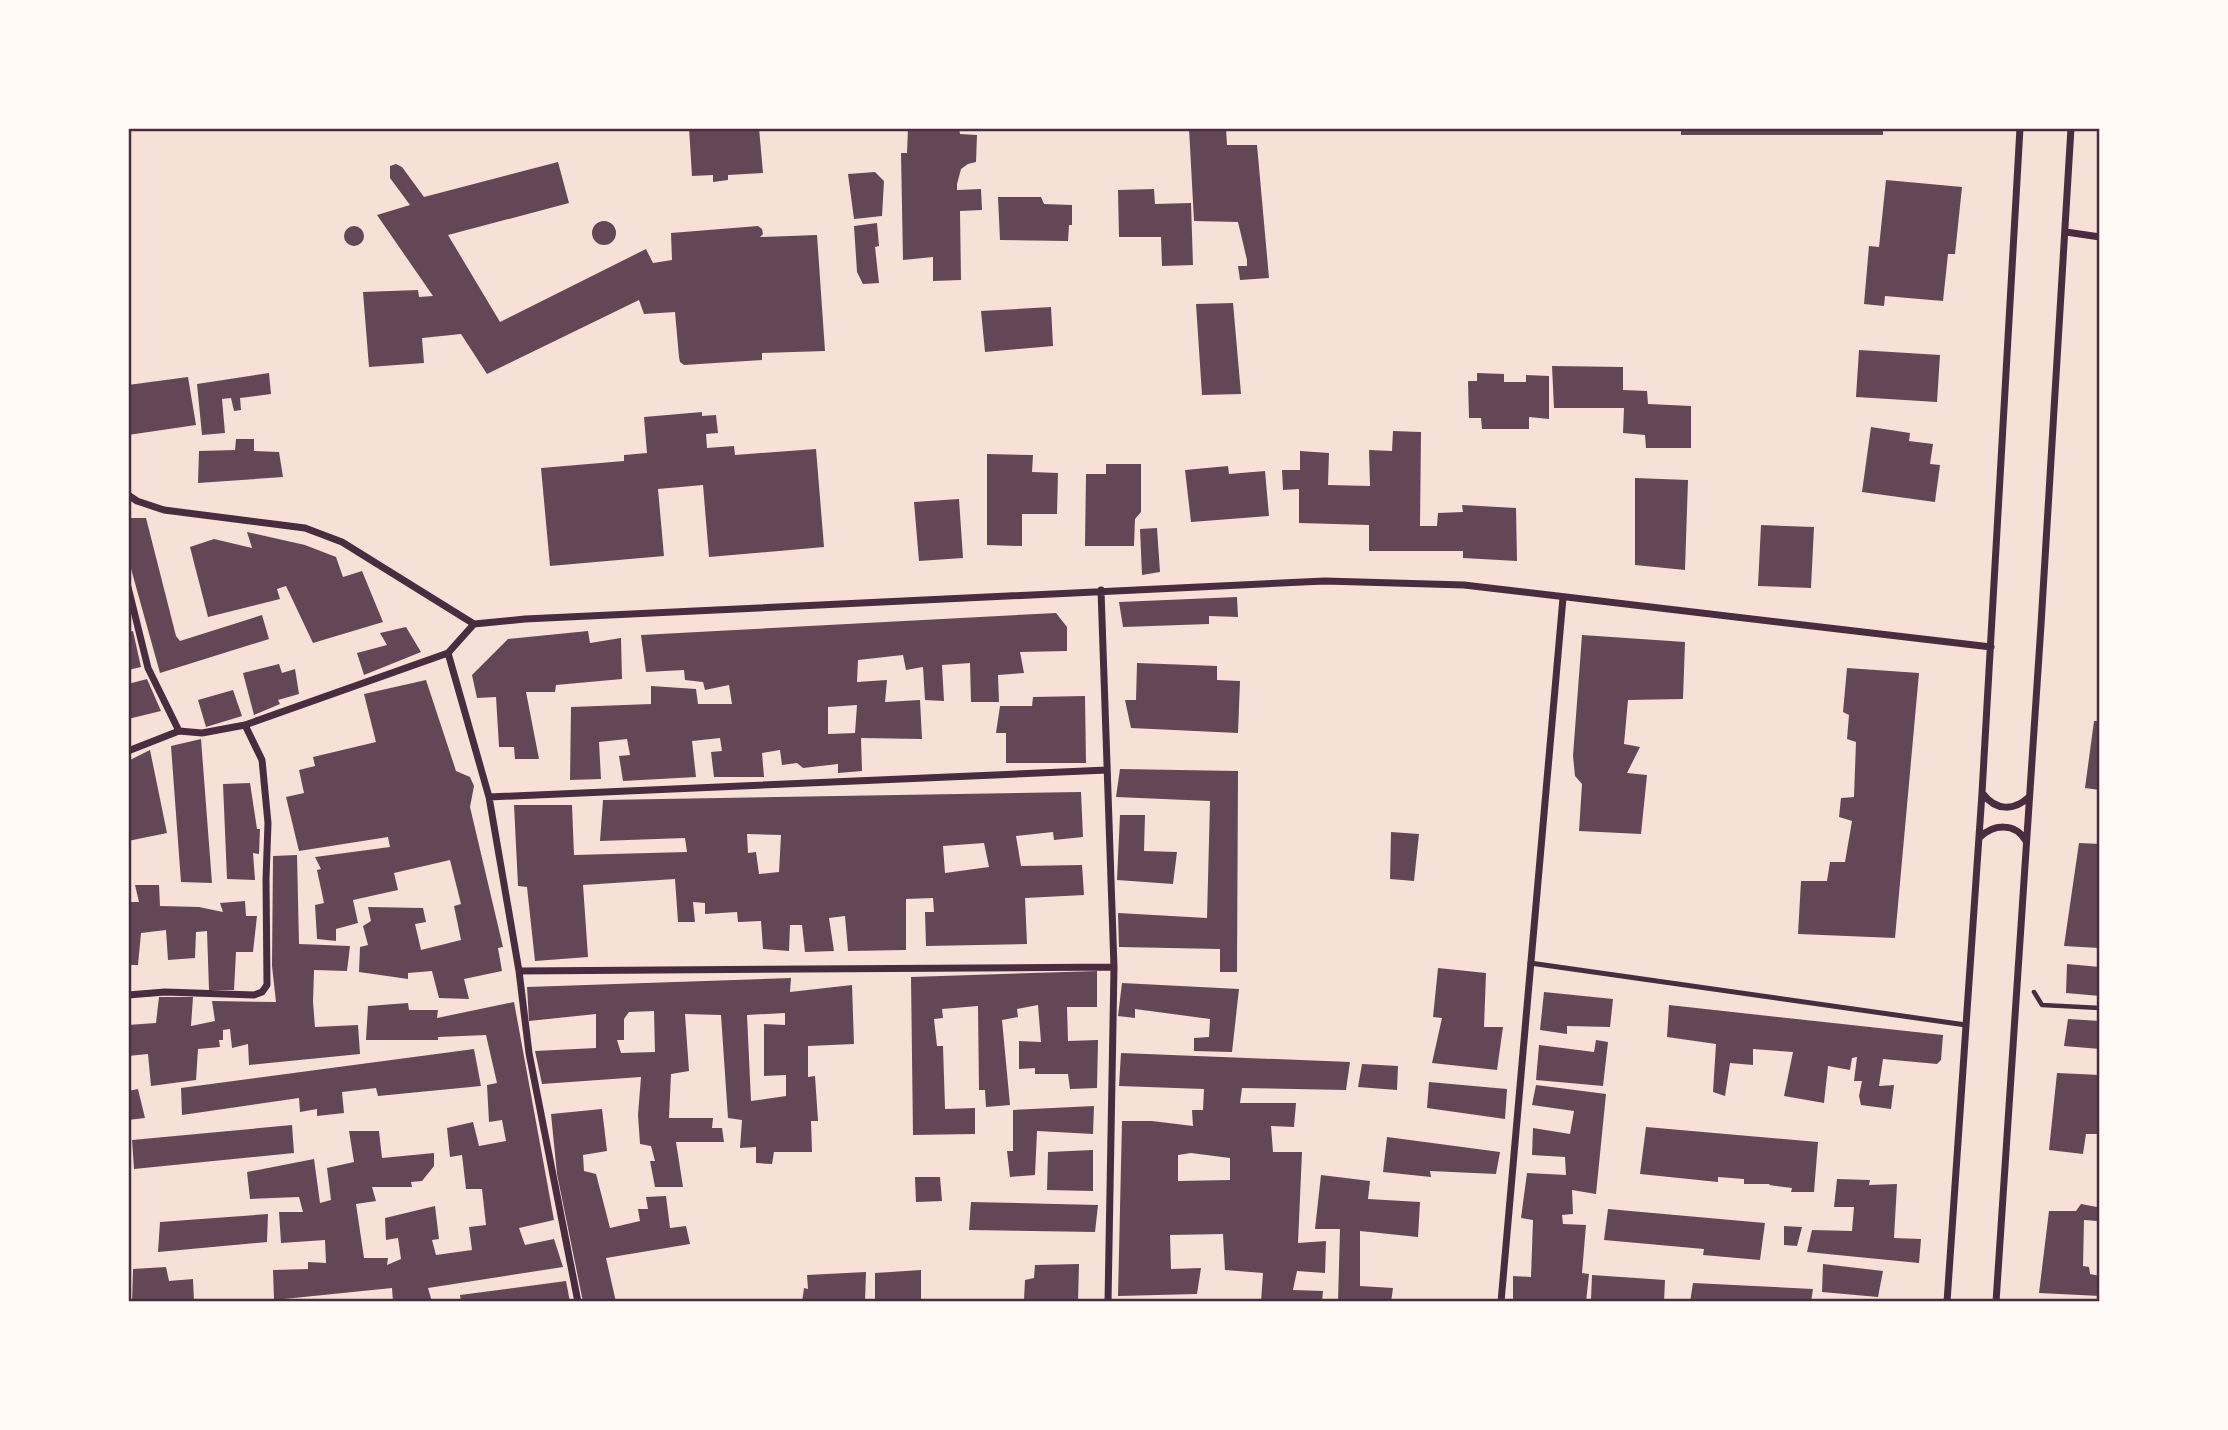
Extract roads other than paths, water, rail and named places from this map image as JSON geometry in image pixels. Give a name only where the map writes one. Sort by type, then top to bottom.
[{"type":"street","points":[[1947,1302],[1982,793],[2020,128]]},
{"type":"street","points":[[1996,1302],[2071,128]]},
{"type":"street","points":[[2066,232],[2100,237]]},
{"type":"street","points":[[128,495],[164,510],[305,528],[342,542],[474,624],[525,619],[1325,581],[1464,585],[1991,647]]},
{"type":"street","points":[[128,587],[148,668],[179,731]]},
{"type":"street","points":[[1101,590],[1114,967],[1108,1302]]},
{"type":"street","points":[[1501,1302],[1563,597]]},
{"type":"street","points":[[128,751],[179,731],[202,733],[245,725],[448,653],[474,624]]},
{"type":"street","points":[[448,653],[489,797],[519,971],[529,1053],[578,1302]]},
{"type":"street","points":[[128,995],[165,992],[254,995],[262,992],[267,985],[268,823],[262,760],[245,725]]},
{"type":"street","points":[[489,797],[1107,770]]},
{"type":"street","points":[[1982,793],[1991,802],[2003,807],[2019,805],[2030,796]]},
{"type":"street","points":[[1979,838],[1990,829],[2005,827],[2018,832],[2026,842]]},
{"type":"street","points":[[519,971],[1114,967]]},
{"type":"lane","points":[[1530,963],[1966,1025]]}]
